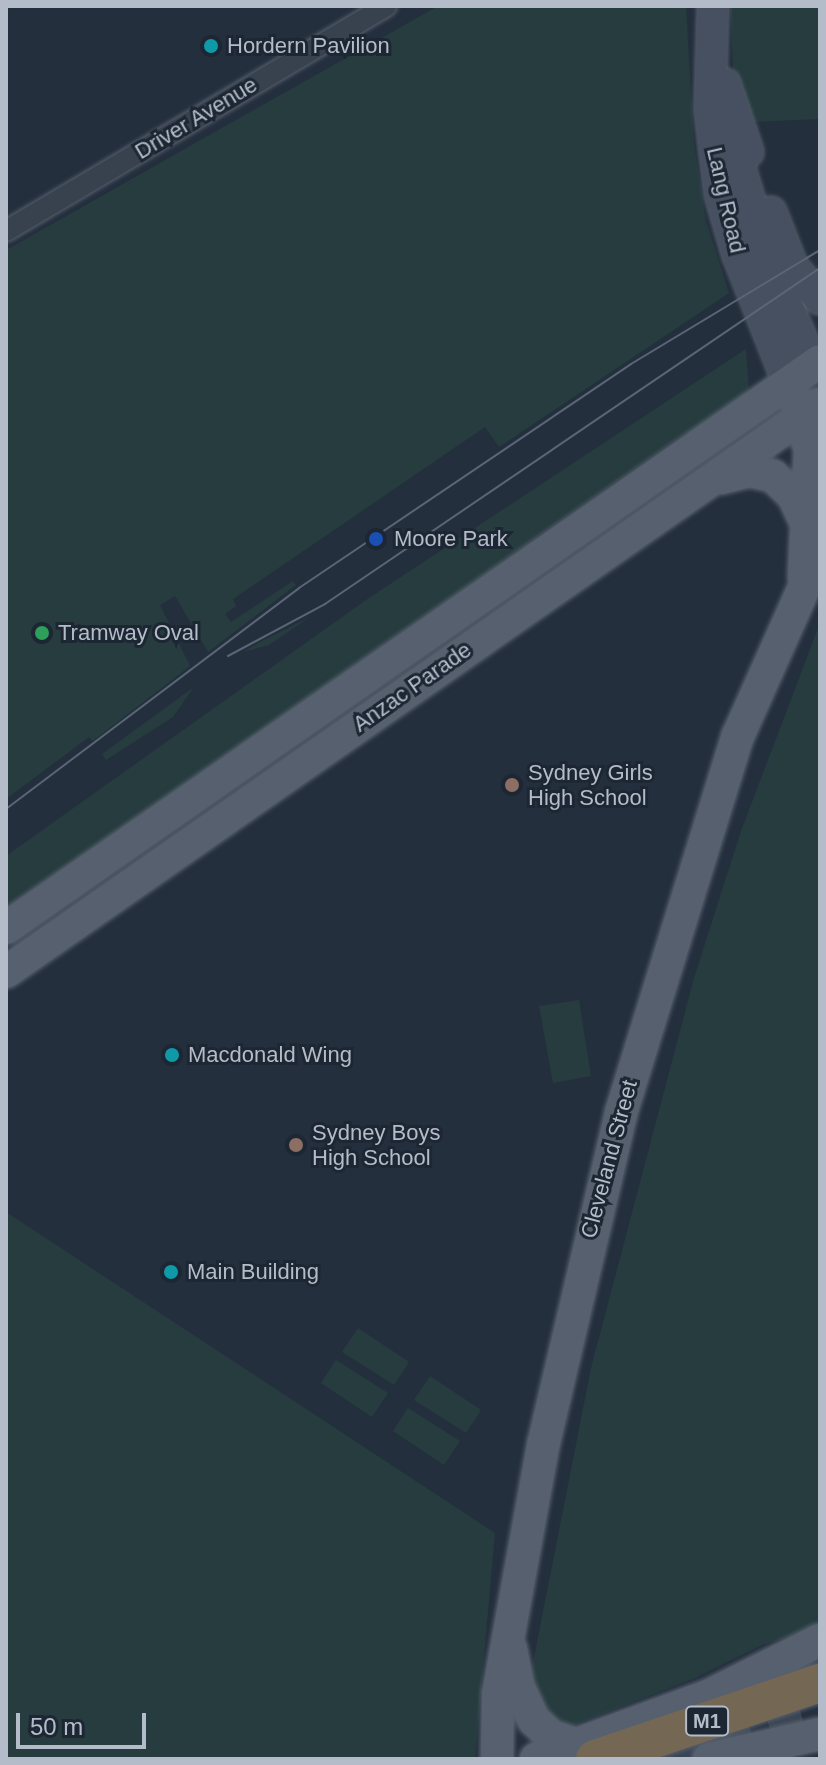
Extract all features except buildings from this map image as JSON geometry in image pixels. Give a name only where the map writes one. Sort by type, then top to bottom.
[{"type":"highway","name":"M1","points":[[587,1752],[815,1710]]},
{"type":"main road","name":"Cleveland Street","points":[[804,580],[811,373]]},
{"type":"main road","name":"Anzac Parade","points":[[6,928],[811,373]]},
{"type":"main road","name":"Anzac Parade","points":[[6,972],[811,410]]},
{"type":"main road","points":[[713,480],[750,471],[773,476],[793,495],[804,519]]},
{"type":"main road","name":"Cleveland Street","points":[[497,1759],[495,1717],[565,1338],[617,1128],[738,736],[804,580],[820,552]]},
{"type":"main road","points":[[536,1759],[587,1752],[820,1640]]},
{"type":"main road","points":[[510,1642],[527,1711],[551,1736],[587,1752]]},
{"type":"main road","points":[[709,1759],[815,1710]]},
{"type":"street","name":"Driver Avenue","points":[[6,231],[386,6]]},
{"type":"street","name":"Lang Road","points":[[714,6],[730,140],[745,198],[811,373]]},
{"type":"street","name":"Lang Road","points":[[714,6],[710,110],[720,194],[738,255],[811,373]]},
{"type":"street","points":[[725,84],[792,266],[820,299]]},
{"type":"green space","points":[[438,6],[686,6],[694,145],[706,221],[729,293],[499,447],[485,427],[233,599],[236,606],[225,614],[231,622],[293,581],[296,585],[208,652],[175,596],[160,605],[190,666],[93,741],[89,737],[6,799],[6,250]]},
{"type":"green space","points":[[730,6],[820,6],[820,119],[749,122],[734,87]]},
{"type":"green space","points":[[746,349],[749,391],[730,408],[678,438],[6,910],[6,856],[366,600]]},
{"type":"green space","points":[[310,617],[269,645],[243,652],[258,643]]},
{"type":"green space","points":[[820,623],[820,1630],[764,1644],[695,1678],[566,1728],[553,1725],[529,1683],[591,1368],[694,978],[741,831]]},
{"type":"green space","points":[[194,687],[173,717],[106,760],[102,754]]},
{"type":"green space","points":[[579,1000],[591,1076],[553,1083],[539,1006]]},
{"type":"green space","points":[[6,1212],[495,1533],[475,1759],[6,1759]]},
{"type":"green space","points":[[358,1328],[409,1362],[394,1385],[342,1352]]},
{"type":"green space","points":[[336,1360],[388,1393],[372,1417],[321,1383]]},
{"type":"green space","points":[[430,1376],[481,1410],[466,1433],[414,1400]]},
{"type":"green space","points":[[408,1408],[460,1441],[444,1465],[393,1431]]},
{"type":"tunnel","points":[[660,1759],[801,1713]]},
{"type":"tram line","points":[[6,809],[299,588],[631,364],[820,250]]},
{"type":"tram line","points":[[228,656],[325,604],[820,268]]},
{"type":"place","name":"Hordern Pavilion","points":[[211,46]]},
{"type":"place","name":"Moore Park","points":[[376,539]]},
{"type":"place","name":"Tramway Oval","points":[[42,633]]},
{"type":"place","name":"Sydney Girls High School","points":[[512,785]]},
{"type":"place","name":"Macdonald Wing","points":[[172,1055]]},
{"type":"place","name":"Sydney Boys High School","points":[[296,1145]]},
{"type":"place","name":"Main Building","points":[[171,1272]]}]
